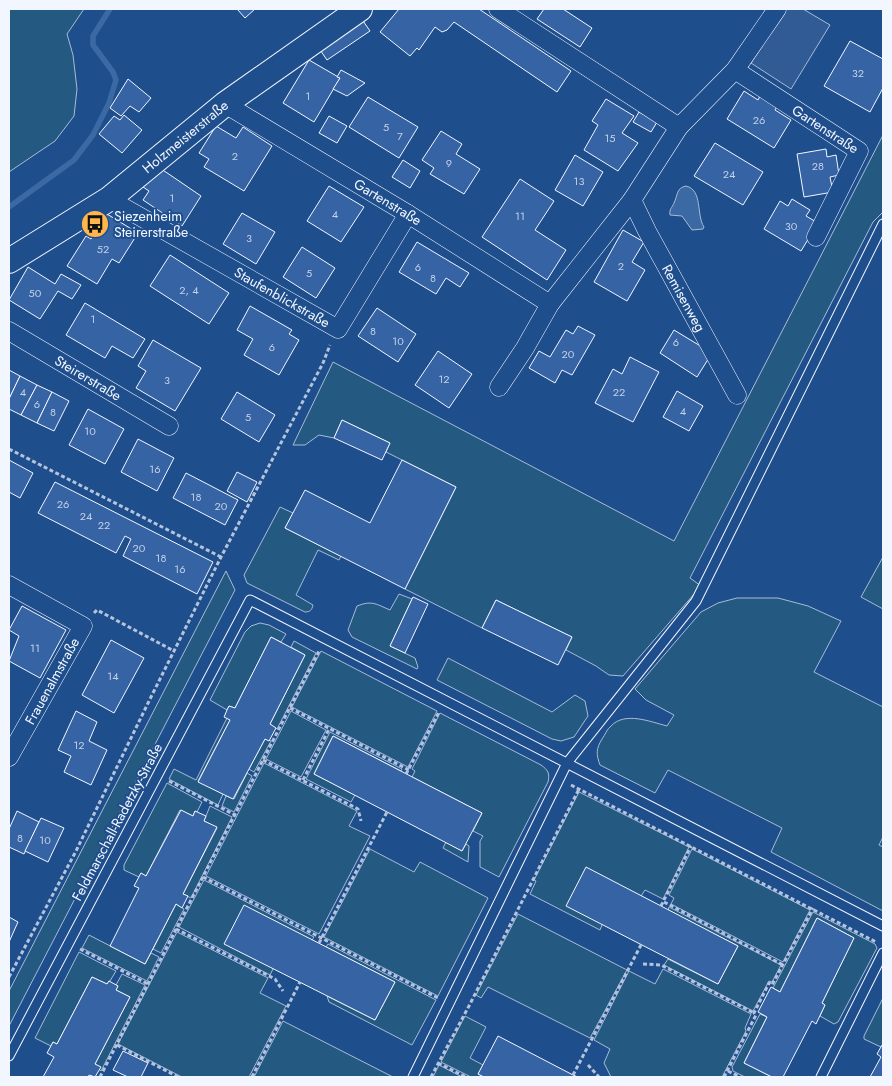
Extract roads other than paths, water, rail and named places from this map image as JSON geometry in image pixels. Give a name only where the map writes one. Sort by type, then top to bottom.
[{"type":"street","name":"Holzmeisterstraße","points":[[9,261],[109,199],[225,104],[360,9]]},
{"type":"street","points":[[498,9],[679,127]]},
{"type":"street","points":[[499,387],[525,348],[550,304],[632,200],[679,127],[734,70],[777,9]]},
{"type":"street","name":"Gartenstraße","points":[[734,70],[859,151],[816,237]]},
{"type":"street","name":"Gartenstraße","points":[[225,104],[408,214],[550,304]]},
{"type":"street","name":"Staufenblickstraße","points":[[109,199],[338,329],[408,214]]},
{"type":"street","name":"Remisenweg","points":[[632,200],[737,395]]},
{"type":"street","name":"Steirerstraße","points":[[9,331],[169,426]]},
{"type":"street","name":"Frauenalmstraße","points":[[9,585],[82,626],[9,757]]},
{"type":"lane","points":[[413,1077],[567,763],[696,601],[883,224]]},
{"type":"lane","name":"Feldmarschall-Radetzky-Straße","points":[[9,1056],[250,600],[567,763]]},
{"type":"lane","points":[[567,763],[883,926]]},
{"type":"lane","points":[[821,1077],[883,952]]},
{"type":"waterway","points":[[9,207],[74,160],[93,135],[109,103],[116,80],[113,72],[93,45],[93,36],[110,9]]},
{"type":"place","name":"Siezenheim Steirerstraße","points":[[95,224]]}]
